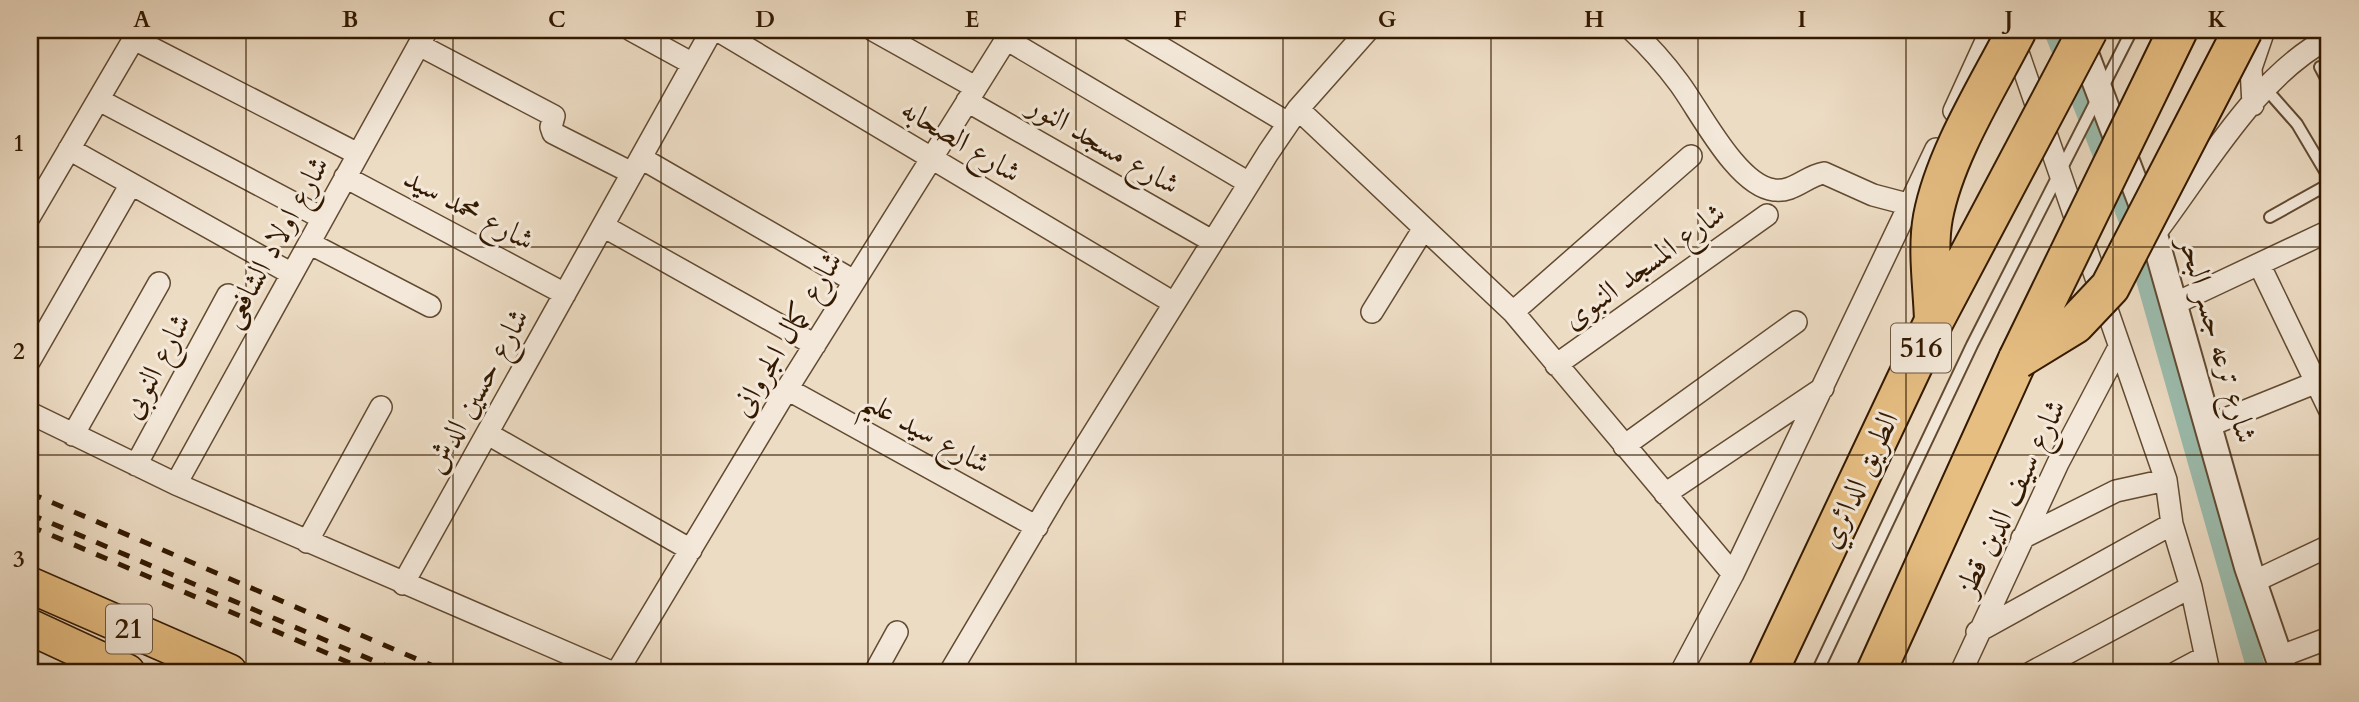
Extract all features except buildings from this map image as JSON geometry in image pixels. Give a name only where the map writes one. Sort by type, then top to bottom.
[{"type":"highway","points":[[1934,321],[1931,245],[1938,197],[1947,171],[2017,30]]},
{"type":"highway","name":"الطريق الدائري","points":[[1768,672],[1934,321],[2088,30]]},
{"type":"highway","points":[[1876,672],[2018,359],[2178,30]]},
{"type":"highway","points":[[2018,359],[2074,324],[2110,287],[2243,30]]},
{"type":"highway","name":"21","points":[[30,585],[229,672]]},
{"type":"highway","name":"21","points":[[33,637],[127,672]]},
{"type":"street","points":[[631,30],[693,64]]},
{"type":"street","name":"شارع حسين الدش","points":[[403,584],[714,30]]},
{"type":"street","name":"شارع الصحابه","points":[[714,30],[1174,303]]},
{"type":"street","name":"شارع مسجد النور","points":[[873,30],[971,94],[1212,241]]},
{"type":"street","points":[[1132,30],[1159,36],[1293,116],[1423,228],[1513,312],[1733,574]]},
{"type":"street","points":[[950,672],[1249,183],[1293,116],[1368,30]]},
{"type":"street","points":[[1632,30],[1665,65],[1747,175],[1763,188],[1783,191],[1824,173],[1873,195],[1911,205]]},
{"type":"street","points":[[1681,672],[1733,574],[1824,388],[1991,30]]},
{"type":"street","points":[[2010,30],[2118,349],[2166,480],[2172,524],[2191,587],[2207,665],[2178,672]]},
{"type":"street","name":"شارع ترعه جسر البحر","points":[[2076,30],[2154,235],[2253,582],[2281,664]]},
{"type":"street","points":[[2260,97],[2251,68],[2264,30]]},
{"type":"street","points":[[33,203],[69,149],[137,34],[358,154]]},
{"type":"street","points":[[1009,34],[1249,183]]},
{"type":"street","name":"شارع كمال الجروانى","points":[[617,672],[787,389],[1009,34]]},
{"type":"street","points":[[423,37],[553,115],[553,133],[637,166],[854,281]]},
{"type":"street","name":"شارع اولاد الشافعى","points":[[176,484],[423,37]]},
{"type":"street","points":[[2154,235],[2260,97],[2283,73],[2329,38]]},
{"type":"street","points":[[99,100],[322,218]]},
{"type":"street","points":[[69,149],[292,274]]},
{"type":"street","points":[[1513,312],[1691,156]]},
{"type":"street","name":"شارع محمد سيد","points":[[345,177],[565,294]]},
{"type":"street","points":[[30,360],[131,184]]},
{"type":"street","name":"شارع المسجد النبوى","points":[[1556,365],[1767,215]]},
{"type":"street","points":[[603,226],[815,345]]},
{"type":"street","points":[[1372,312],[1423,228]]},
{"type":"street","points":[[2174,304],[2329,232]]},
{"type":"street","points":[[309,243],[430,306]]},
{"type":"street","points":[[2260,266],[2329,409]]},
{"type":"street","points":[[74,435],[159,284]]},
{"type":"street","name":"شارع النوبى","points":[[136,465],[228,295]]},
{"type":"street","points":[[1624,446],[1796,321]]},
{"type":"street","name":"شارع سيف الدين قطز","points":[[1961,672],[2022,538],[2118,349]]},
{"type":"street","points":[[2208,426],[2317,382]]},
{"type":"street","points":[[1665,495],[1824,388]]},
{"type":"street","name":"شارع سيد عليم","points":[[787,389],[1037,527]]},
{"type":"street","points":[[307,542],[381,407]]},
{"type":"street","points":[[30,413],[176,484],[611,672]]},
{"type":"street","points":[[488,434],[691,550]]},
{"type":"street","points":[[2022,538],[2116,491],[2166,480]]},
{"type":"street","points":[[1977,632],[2172,524]]},
{"type":"street","points":[[2253,582],[2329,545]]},
{"type":"street","points":[[2032,672],[2191,587]]},
{"type":"street","points":[[875,672],[897,632]]},
{"type":"street","points":[[2281,664],[2329,638]]},
{"type":"lane","points":[[1817,672],[1972,345],[2132,30]]},
{"type":"lane","points":[[2320,67],[2329,83]]},
{"type":"lane","points":[[2260,97],[2297,124],[2329,178]]},
{"type":"lane","points":[[2270,217],[2329,184]]},
{"type":"waterway","points":[[2053,30],[2130,225],[2257,672]]},
{"type":"railway","points":[[30,493],[447,672]]},
{"type":"railway","points":[[30,514],[400,672]]},
{"type":"railway","points":[[30,526],[371,672]]}]
